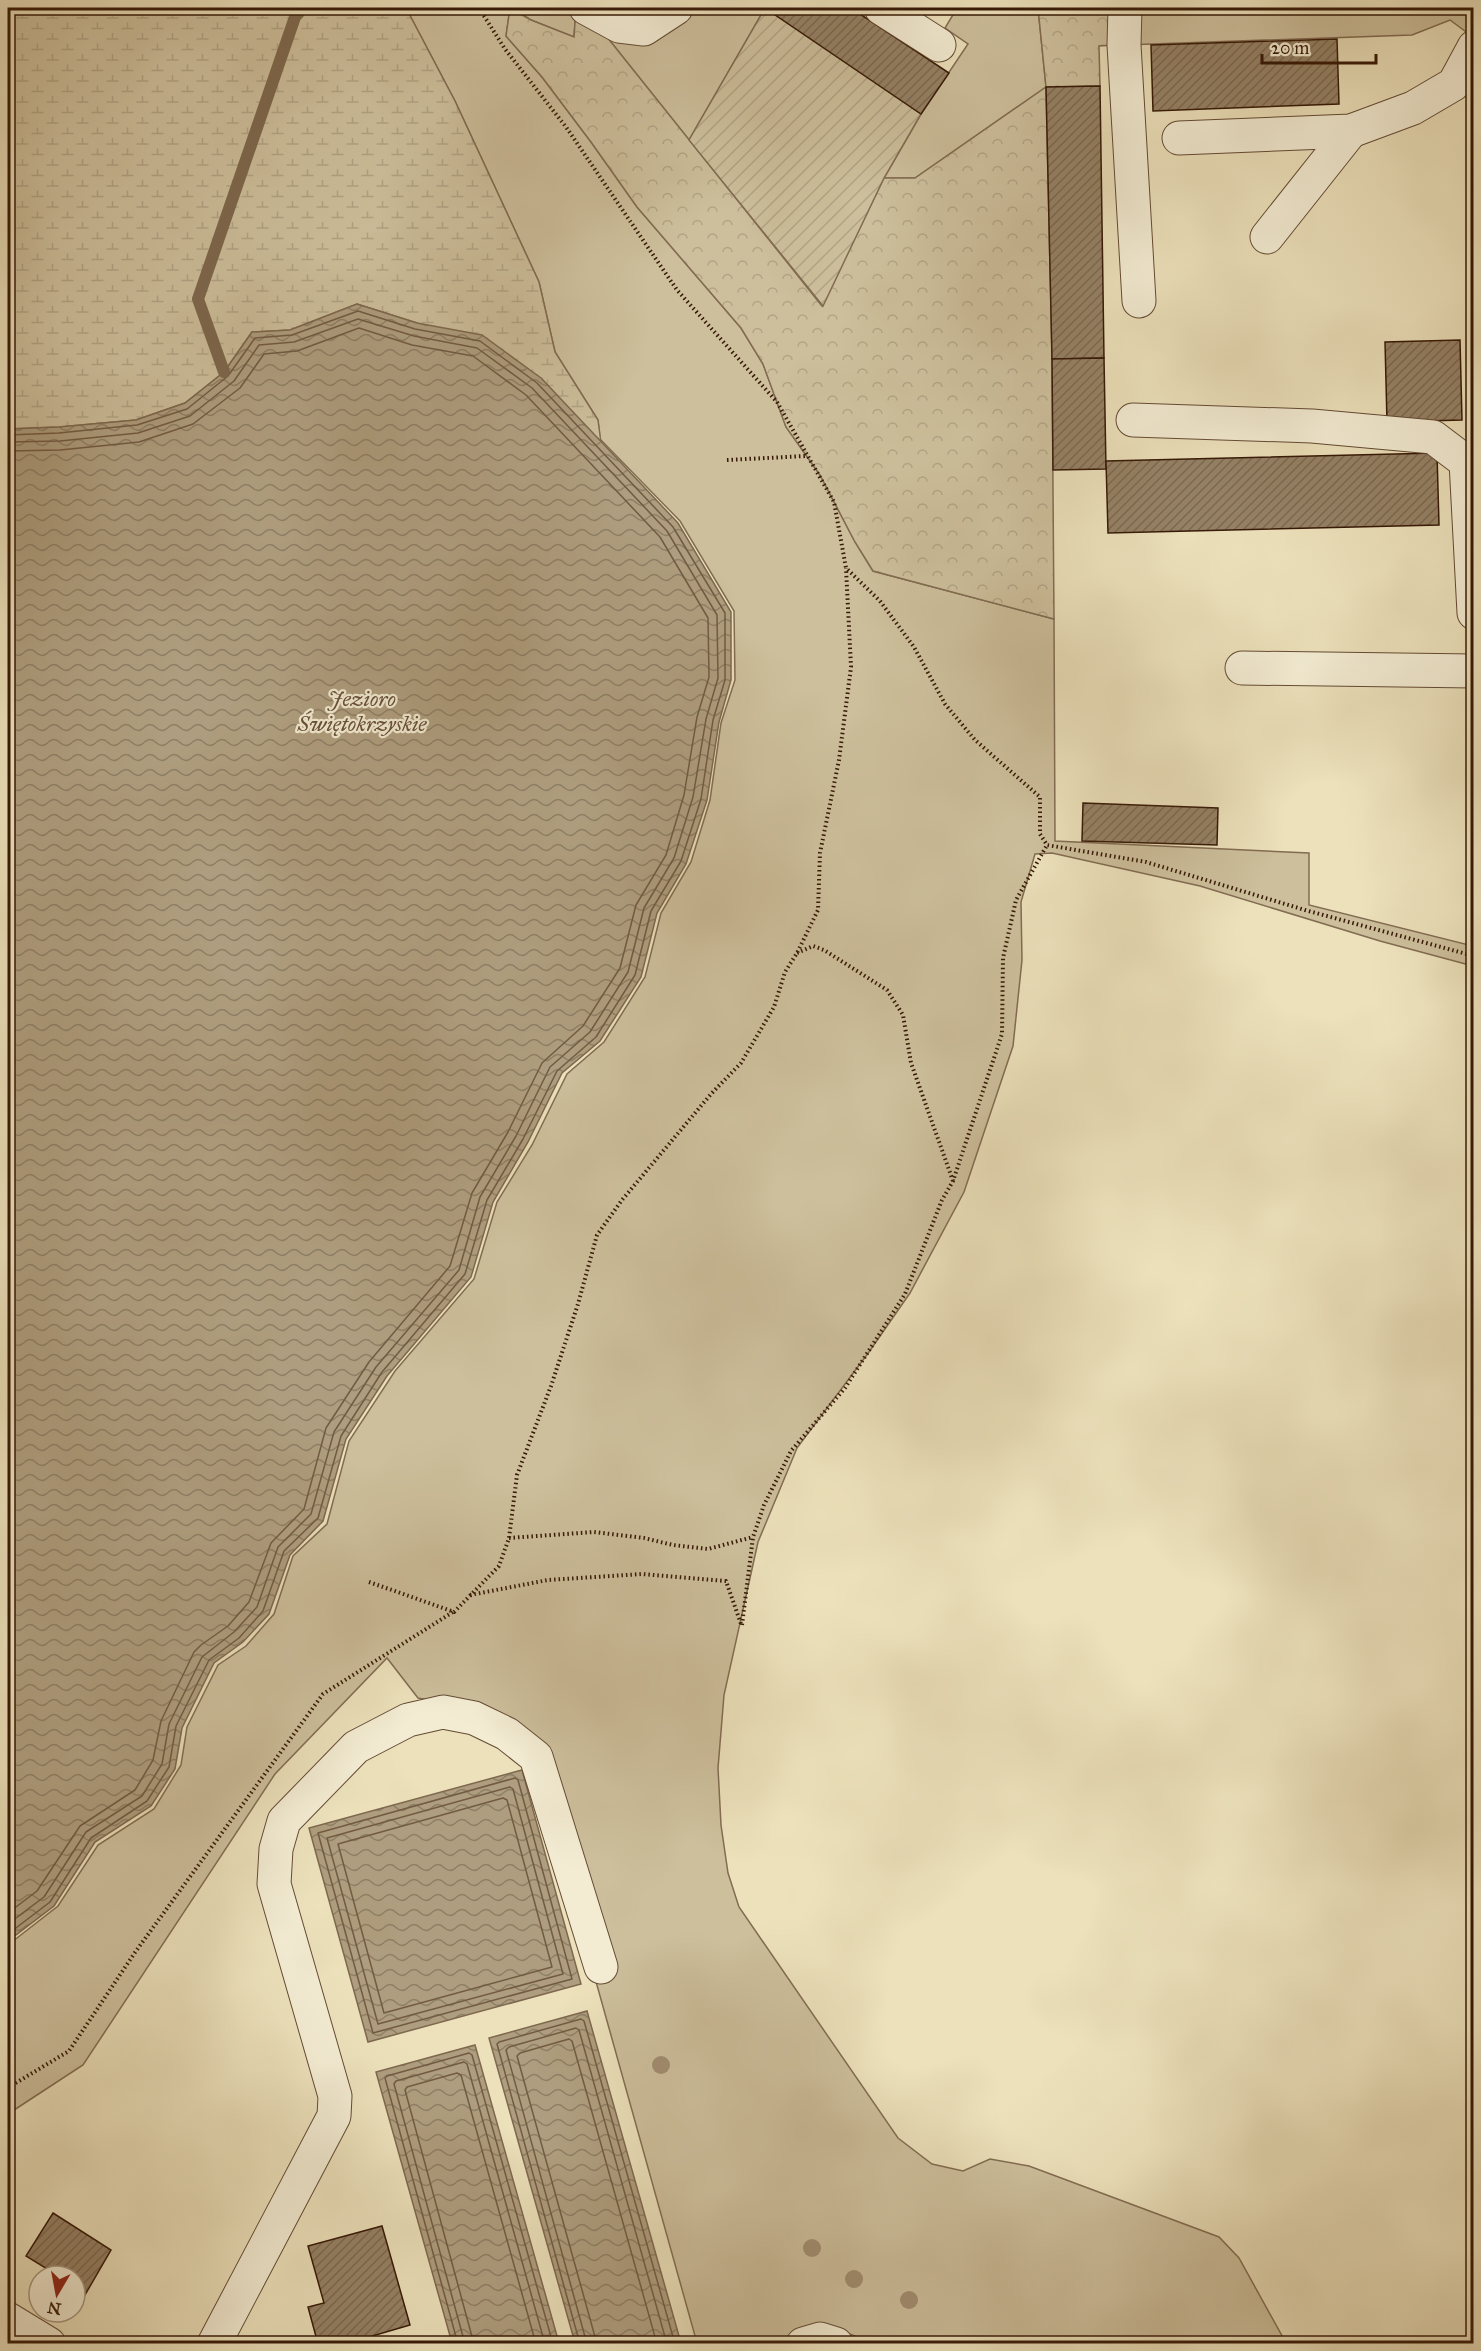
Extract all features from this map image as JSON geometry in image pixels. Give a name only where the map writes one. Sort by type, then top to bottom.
[{"type":"lane","points":[[586,8],[619,26],[644,28],[675,8]]},
{"type":"lane","points":[[881,8],[917,17],[939,45]]},
{"type":"lane","points":[[1125,8],[1124,45],[1139,301]]},
{"type":"lane","points":[[1179,138],[1351,131],[1413,108],[1454,84],[1473,47]]},
{"type":"lane","points":[[1267,237],[1351,131]]},
{"type":"lane","points":[[1133,420],[1312,426],[1433,437],[1466,462],[1473,613]]},
{"type":"lane","points":[[1242,668],[1473,671]]},
{"type":"lane","points":[[214,2343],[334,2116],[335,2096],[274,1884],[274,1872],[276,1849],[284,1821],[356,1748],[408,1720],[443,1712],[474,1718],[507,1734],[536,1757],[601,1967]]},
{"type":"lane","points":[[803,2343],[820,2339],[836,2343]]},
{"type":"path","points":[[8,2094],[14,2084],[69,2051],[136,1951],[323,1694],[454,1612],[499,1566],[509,1538],[517,1475],[551,1386],[575,1314],[597,1235],[622,1200],[711,1094],[741,1063],[774,1007],[784,972],[797,953],[818,910],[820,854],[840,760],[851,667],[846,568],[834,502],[777,402],[677,290],[566,127],[505,49],[479,8]]},
{"type":"path","points":[[727,460],[806,456]]},
{"type":"path","points":[[846,568],[880,601],[914,647],[945,704],[975,741],[1040,797],[1040,834],[1047,845],[1146,862],[1305,910],[1473,956]]},
{"type":"path","points":[[470,1595],[548,1580],[642,1574],[726,1581],[742,1625],[753,1538],[764,1505],[790,1451],[845,1388],[905,1294],[942,1200],[953,1181],[1002,1034],[1003,958],[1016,900],[1047,845]]},
{"type":"path","points":[[797,953],[813,946],[824,950],[887,990],[903,1015],[911,1062],[953,1181]]},
{"type":"path","points":[[509,1538],[594,1532],[708,1549],[753,1538]]},
{"type":"path","points":[[369,1582],[454,1612]]},
{"type":"green space","points":[[8,8],[406,8],[455,101],[539,282],[555,352],[598,420],[601,443],[541,378],[417,323],[357,304],[290,330],[252,332],[224,372],[185,403],[136,420],[8,429]]},
{"type":"green space","points":[[406,8],[510,8],[506,36],[542,77],[637,207],[741,328],[763,364],[786,427],[820,475],[873,571],[1054,619],[1055,841],[1309,853],[1309,905],[1473,946],[1473,966],[1380,941],[1200,886],[1052,853],[1035,854],[1021,902],[1022,960],[1013,1046],[964,1192],[910,1293],[797,1448],[758,1542],[724,1695],[718,1768],[721,1825],[728,1873],[739,1907],[898,2138],[932,2164],[963,2171],[990,2159],[1029,2166],[1219,2237],[1239,2258],[1286,2343],[865,2344],[860,2338],[829,2326],[765,2343],[697,2343],[595,1978],[545,1745],[474,1708],[418,1698],[387,1658],[275,1774],[83,2065],[8,2114],[8,1945],[58,1906],[98,1845],[154,1809],[181,1765],[187,1727],[218,1665],[246,1646],[274,1614],[293,1556],[327,1524],[349,1441],[395,1371],[474,1279],[497,1202],[532,1145],[567,1074],[604,1042],[645,977],[661,913],[691,862],[710,800],[721,723],[735,680],[734,611],[680,521],[600,439],[598,420],[555,352],[539,282],[455,101]]},
{"type":"green space","points":[[510,8],[531,20],[574,37],[576,8],[591,17],[822,306],[884,178],[915,178],[1046,87],[1052,359],[1054,619],[873,571],[820,475],[786,427],[763,364],[741,328],[637,207],[542,77],[506,36]]},
{"type":"green space","points":[[513,8],[576,8],[574,37],[531,20]]},
{"type":"green space","points":[[690,8],[765,8],[689,140],[595,22]]},
{"type":"green space","points":[[765,8],[921,114],[884,178],[823,306],[689,140]]},
{"type":"green space","points":[[957,8],[1038,8],[1046,87],[915,178],[884,178],[921,114],[968,44],[945,28]]},
{"type":"green space","points":[[1038,8],[1115,8],[1115,45],[1099,46],[1100,86],[1046,87]]},
{"type":"green space","points":[[1115,8],[1473,8],[1473,37],[1450,20],[1412,35],[1124,45]]},
{"type":"water","name":"Jezioro Świętokrzyskie","points":[[357,304],[417,323],[482,335],[541,378],[678,523],[731,612],[731,680],[719,722],[707,800],[686,864],[657,913],[641,977],[600,1041],[562,1073],[528,1142],[493,1202],[471,1277],[387,1376],[346,1439],[323,1521],[290,1555],[269,1614],[243,1642],[214,1663],[182,1728],[175,1769],[151,1806],[95,1842],[54,1906],[8,1941],[8,429],[136,420],[185,403],[224,372],[252,332],[290,330]]},
{"type":"water","points":[[522,1770],[581,1984],[368,2042],[309,1828]]},
{"type":"water","points":[[587,2011],[681,2343],[575,2343],[489,2038]]},
{"type":"water","points":[[475,2045],[559,2343],[452,2343],[376,2072]]},
{"type":"building","points":[[765,8],[851,8],[949,73],[921,114]]},
{"type":"building","points":[[1337,39],[1339,104],[1153,111],[1151,45]]},
{"type":"building","points":[[1100,86],[1104,358],[1052,359],[1046,87]]},
{"type":"building","points":[[1460,340],[1462,420],[1387,422],[1385,342]]},
{"type":"building","points":[[1104,358],[1106,469],[1053,470],[1052,359]]},
{"type":"building","points":[[1437,453],[1439,525],[1108,533],[1106,461]]},
{"type":"building","points":[[1083,803],[1218,808],[1217,845],[1082,841]]},
{"type":"building","points":[[53,2213],[111,2250],[87,2291],[87,2264],[39,2264],[26,2256]]},
{"type":"building","points":[[382,2226],[410,2325],[345,2344],[318,2344],[308,2307],[324,2303],[308,2246]]},
{"type":"waterway","points":[[224,372],[198,299],[295,17],[303,8]]}]
